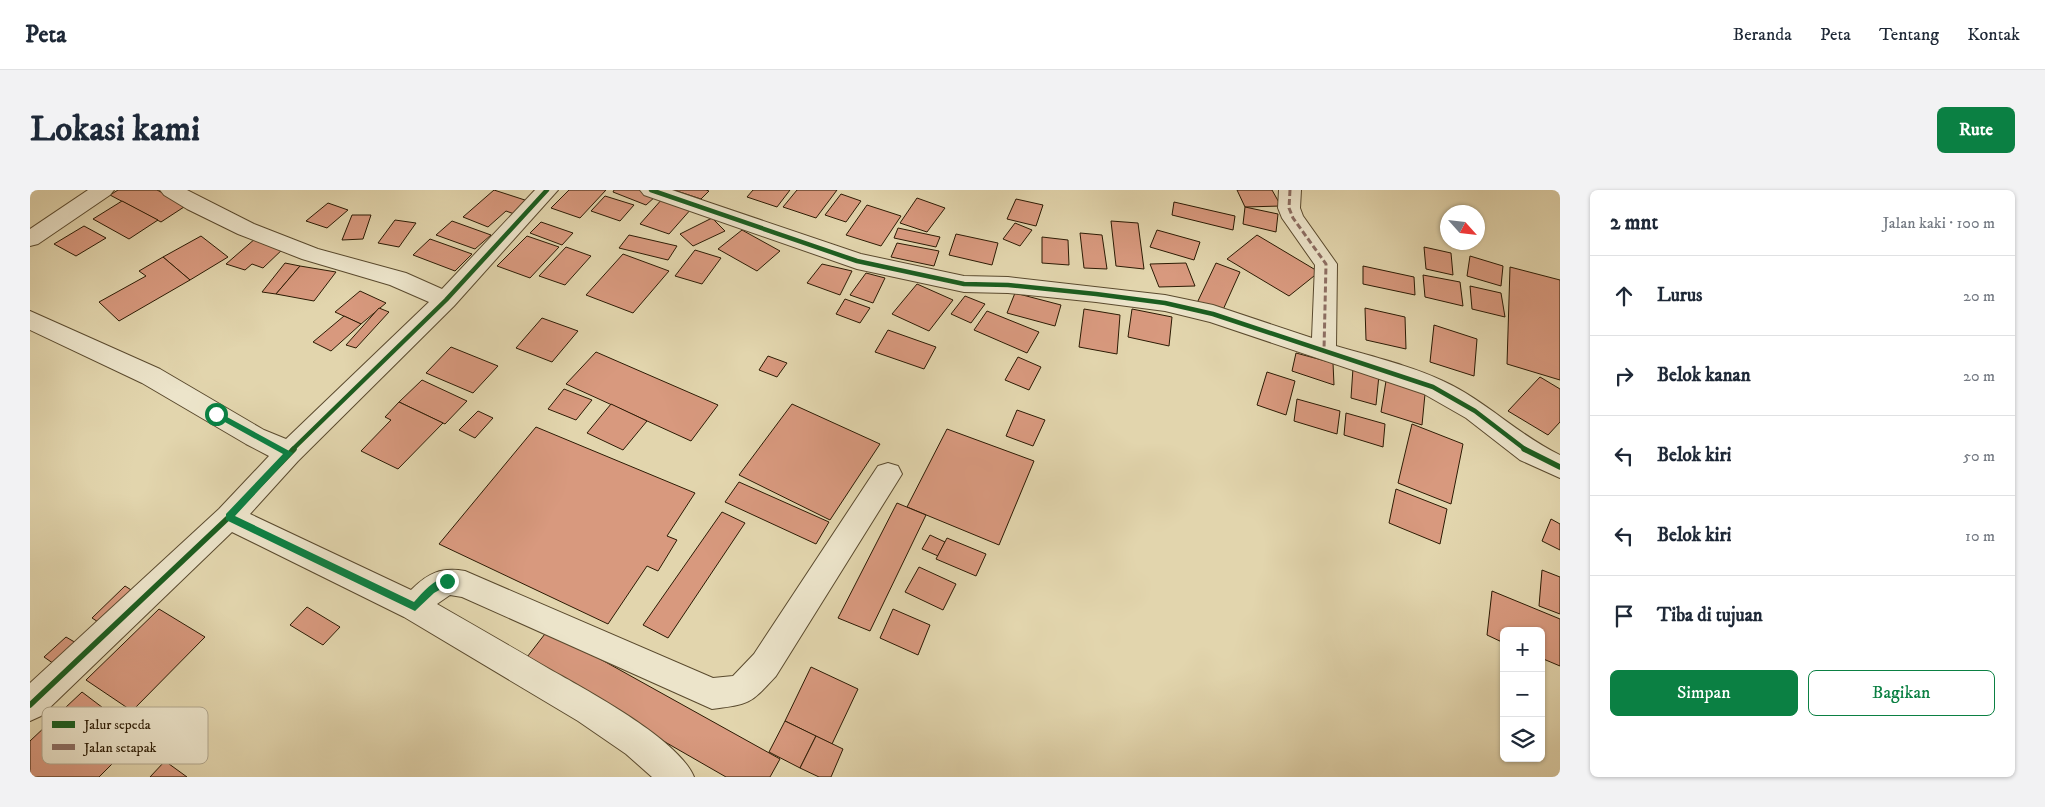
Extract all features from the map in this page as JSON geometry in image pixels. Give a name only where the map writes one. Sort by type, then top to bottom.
[{"type":"street","points":[[30,239],[103,190]]},
{"type":"street","points":[[171,190],[246,229],[310,254],[384,274],[446,300]]},
{"type":"street","points":[[32,699],[229,517],[289,453],[446,300],[547,190]]},
{"type":"street","points":[[651,190],[858,261],[964,284],[1017,286],[1165,303],[1213,314],[1433,387],[1475,411],[1529,452],[1560,468]]},
{"type":"street","points":[[1290,190],[1288,208],[1326,264],[1324,350]]},
{"type":"street","points":[[30,320],[151,376],[255,437],[289,453]]},
{"type":"street","points":[[415,607],[431,590],[447,581],[465,584],[712,694],[741,690],[765,665],[888,474]]},
{"type":"street","points":[[229,517],[415,607],[598,716],[638,742],[677,777]]},
{"type":"building","points":[[118,190],[157,190],[187,205],[161,222],[110,195]]},
{"type":"building","points":[[494,190],[531,202],[517,215],[506,211],[488,227],[463,217]]},
{"type":"building","points":[[569,190],[606,190],[580,218],[551,208]]},
{"type":"building","points":[[614,190],[641,190],[656,196],[646,205],[613,192]]},
{"type":"building","points":[[674,190],[706,190],[709,191],[701,199]]},
{"type":"building","points":[[753,190],[790,190],[777,207],[747,197]]},
{"type":"building","points":[[797,190],[837,190],[816,218],[783,207]]},
{"type":"building","points":[[1237,190],[1272,190],[1281,206],[1245,207]]},
{"type":"building","points":[[841,194],[861,201],[846,222],[825,215]]},
{"type":"building","points":[[605,196],[634,205],[620,221],[591,211]]},
{"type":"building","points":[[663,198],[692,208],[669,234],[640,224]]},
{"type":"building","points":[[917,198],[945,208],[927,232],[900,223]]},
{"type":"building","points":[[1016,199],[1043,205],[1036,226],[1007,219]]},
{"type":"building","points":[[122,201],[158,220],[129,239],[93,219]]},
{"type":"building","points":[[1174,202],[1235,216],[1233,230],[1172,215]]},
{"type":"building","points":[[328,203],[348,210],[327,228],[306,221]]},
{"type":"building","points":[[867,205],[901,216],[881,246],[846,235]]},
{"type":"building","points":[[1245,207],[1278,214],[1276,232],[1243,224]]},
{"type":"building","points":[[352,215],[371,215],[363,239],[342,240]]},
{"type":"building","points":[[712,218],[725,231],[693,246],[680,234]]},
{"type":"building","points":[[395,220],[416,223],[399,247],[378,243]]},
{"type":"building","points":[[452,221],[491,235],[475,249],[436,235]]},
{"type":"building","points":[[1111,221],[1138,223],[1144,269],[1116,266]]},
{"type":"building","points":[[541,222],[573,233],[562,245],[530,233]]},
{"type":"building","points":[[1015,223],[1032,230],[1020,246],[1003,239]]},
{"type":"building","points":[[84,226],[106,238],[76,256],[54,244]]},
{"type":"building","points":[[898,228],[940,237],[936,247],[894,238]]},
{"type":"building","points":[[742,230],[780,251],[757,271],[718,249]]},
{"type":"building","points":[[1157,230],[1200,242],[1194,260],[1150,247]]},
{"type":"building","points":[[1080,233],[1102,235],[1107,269],[1084,268]]},
{"type":"building","points":[[956,234],[998,243],[992,265],[949,255]]},
{"type":"building","points":[[629,235],[677,246],[668,260],[619,248]]},
{"type":"building","points":[[1257,235],[1319,272],[1289,296],[1227,259]]},
{"type":"building","points":[[201,236],[228,257],[190,280],[163,257]]},
{"type":"building","points":[[527,236],[559,247],[530,278],[497,266]]},
{"type":"building","points":[[1042,237],[1068,240],[1069,265],[1042,263]]},
{"type":"building","points":[[256,238],[285,247],[263,268],[252,264],[245,270],[226,264]]},
{"type":"building","points":[[430,239],[472,254],[455,271],[413,255]]},
{"type":"building","points":[[897,243],[939,251],[934,266],[891,257]]},
{"type":"building","points":[[566,247],[591,256],[565,285],[539,276]]},
{"type":"building","points":[[1424,247],[1451,253],[1453,275],[1426,269]]},
{"type":"building","points":[[695,250],[721,258],[702,284],[675,276]]},
{"type":"building","points":[[623,254],[669,271],[633,313],[586,295]]},
{"type":"building","points":[[1470,256],[1503,266],[1501,286],[1467,276]]},
{"type":"building","points":[[163,257],[190,280],[119,321],[99,302],[146,276],[139,271]]},
{"type":"building","points":[[285,263],[300,266],[276,294],[262,292]]},
{"type":"building","points":[[1186,263],[1195,286],[1159,287],[1150,264]]},
{"type":"building","points":[[1216,263],[1240,272],[1222,312],[1197,303]]},
{"type":"building","points":[[822,264],[852,271],[840,295],[807,283]]},
{"type":"building","points":[[300,266],[336,272],[314,301],[276,294]]},
{"type":"building","points":[[1363,266],[1414,277],[1415,295],[1363,284]]},
{"type":"building","points":[[1510,267],[1560,280],[1560,380],[1507,364]]},
{"type":"building","points":[[866,273],[885,278],[873,303],[850,295]]},
{"type":"building","points":[[1423,275],[1460,282],[1463,306],[1425,297]]},
{"type":"building","points":[[917,284],[953,300],[929,331],[892,314]]},
{"type":"building","points":[[1470,286],[1501,293],[1505,317],[1472,309]]},
{"type":"building","points":[[360,291],[386,303],[361,324],[335,312]]},
{"type":"building","points":[[1015,293],[1061,305],[1055,326],[1007,313]]},
{"type":"building","points":[[965,296],[985,304],[971,323],[951,314]]},
{"type":"building","points":[[845,299],[870,308],[860,323],[836,314]]},
{"type":"building","points":[[379,308],[389,312],[356,348],[346,345]]},
{"type":"building","points":[[1365,308],[1405,317],[1406,349],[1366,340]]},
{"type":"building","points":[[1084,309],[1120,315],[1117,354],[1079,347]]},
{"type":"building","points":[[1132,309],[1172,317],[1169,346],[1128,337]]},
{"type":"building","points":[[987,311],[1039,332],[1027,353],[974,330]]},
{"type":"building","points":[[344,316],[361,324],[331,351],[313,342]]},
{"type":"building","points":[[542,318],[578,331],[552,362],[516,348]]},
{"type":"building","points":[[1434,325],[1477,339],[1474,376],[1430,362]]},
{"type":"building","points":[[888,330],[936,347],[924,369],[875,352]]},
{"type":"building","points":[[451,347],[498,366],[473,393],[426,373]]},
{"type":"building","points":[[596,352],[718,405],[691,441],[566,384]]},
{"type":"building","points":[[1296,353],[1333,363],[1334,385],[1292,371]]},
{"type":"building","points":[[768,356],[787,363],[777,377],[759,370]]},
{"type":"building","points":[[1018,357],[1041,367],[1029,390],[1005,380]]},
{"type":"building","points":[[1353,368],[1379,375],[1376,405],[1351,398]]},
{"type":"building","points":[[1267,372],[1295,381],[1286,415],[1257,405]]},
{"type":"building","points":[[1540,377],[1560,389],[1560,422],[1548,435],[1508,411]]},
{"type":"building","points":[[422,380],[467,401],[445,424],[399,402]]},
{"type":"building","points":[[1386,381],[1425,394],[1422,425],[1381,412]]},
{"type":"building","points":[[564,389],[592,400],[576,420],[548,409]]},
{"type":"building","points":[[1297,399],[1340,411],[1337,434],[1294,421]]},
{"type":"building","points":[[399,402],[443,423],[398,469],[361,451],[391,420],[385,417]]},
{"type":"building","points":[[611,404],[647,421],[623,450],[587,433]]},
{"type":"building","points":[[792,404],[880,444],[830,520],[739,475]]},
{"type":"building","points":[[1017,410],[1045,420],[1033,446],[1006,436]]},
{"type":"building","points":[[478,411],[493,418],[475,438],[459,430]]},
{"type":"building","points":[[1346,413],[1385,424],[1383,447],[1344,435]]},
{"type":"building","points":[[1412,424],[1463,444],[1451,504],[1398,483]]},
{"type":"building","points":[[536,427],[695,493],[667,536],[677,540],[658,571],[647,566],[608,624],[439,544]]},
{"type":"building","points":[[947,429],[1034,461],[999,545],[907,507]]},
{"type":"building","points":[[739,482],[829,522],[816,544],[725,502]]},
{"type":"building","points":[[1396,489],[1447,509],[1440,544],[1389,523]]},
{"type":"building","points":[[897,503],[926,515],[870,631],[838,618]]},
{"type":"building","points":[[722,512],[745,523],[668,638],[643,625]]},
{"type":"building","points":[[1551,519],[1560,524],[1560,550],[1542,541]]},
{"type":"building","points":[[930,535],[945,542],[938,556],[922,549]]},
{"type":"building","points":[[947,538],[986,554],[976,576],[936,559]]},
{"type":"building","points":[[919,567],[956,584],[943,610],[905,592]]},
{"type":"building","points":[[1542,570],[1560,577],[1560,614],[1539,606]]},
{"type":"building","points":[[125,586],[139,595],[106,627],[92,618]]},
{"type":"building","points":[[1492,591],[1560,619],[1560,666],[1545,660],[1545,627],[1500,627],[1500,641],[1487,635]]},
{"type":"building","points":[[307,607],[340,627],[323,645],[290,625]]},
{"type":"building","points":[[159,609],[205,637],[136,707],[126,707],[86,680]]},
{"type":"building","points":[[893,609],[930,625],[918,655],[880,638]]},
{"type":"building","points":[[548,630],[780,759],[770,777],[726,777],[524,661]]},
{"type":"building","points":[[66,637],[83,647],[60,668],[44,657]]},
{"type":"building","points":[[811,667],[858,689],[832,744],[785,721]]},
{"type":"building","points":[[82,692],[102,707],[66,707]]},
{"type":"building","points":[[785,721],[816,736],[800,768],[769,752]]},
{"type":"building","points":[[42,730],[42,764],[112,764],[99,777],[30,777],[30,741]]},
{"type":"building","points":[[816,736],[843,749],[831,777],[819,777],[800,768]]},
{"type":"building","points":[[162,764],[169,764],[187,777],[150,777]]},
{"type":"marked path","points":[[1290,190],[1289,208],[1293,218],[1326,264],[1324,350]]},
{"type":"cycle path","points":[[30,705],[229,517],[289,453],[446,300],[547,190]]},
{"type":"cycle path","points":[[651,190],[857,261],[964,284],[1008,285],[1096,294],[1165,303],[1213,314],[1433,387],[1475,411],[1529,452],[1560,467]]},
{"type":"route","points":[[216,414],[255,437],[289,453],[229,517],[415,607],[431,590],[447,581]]}]
